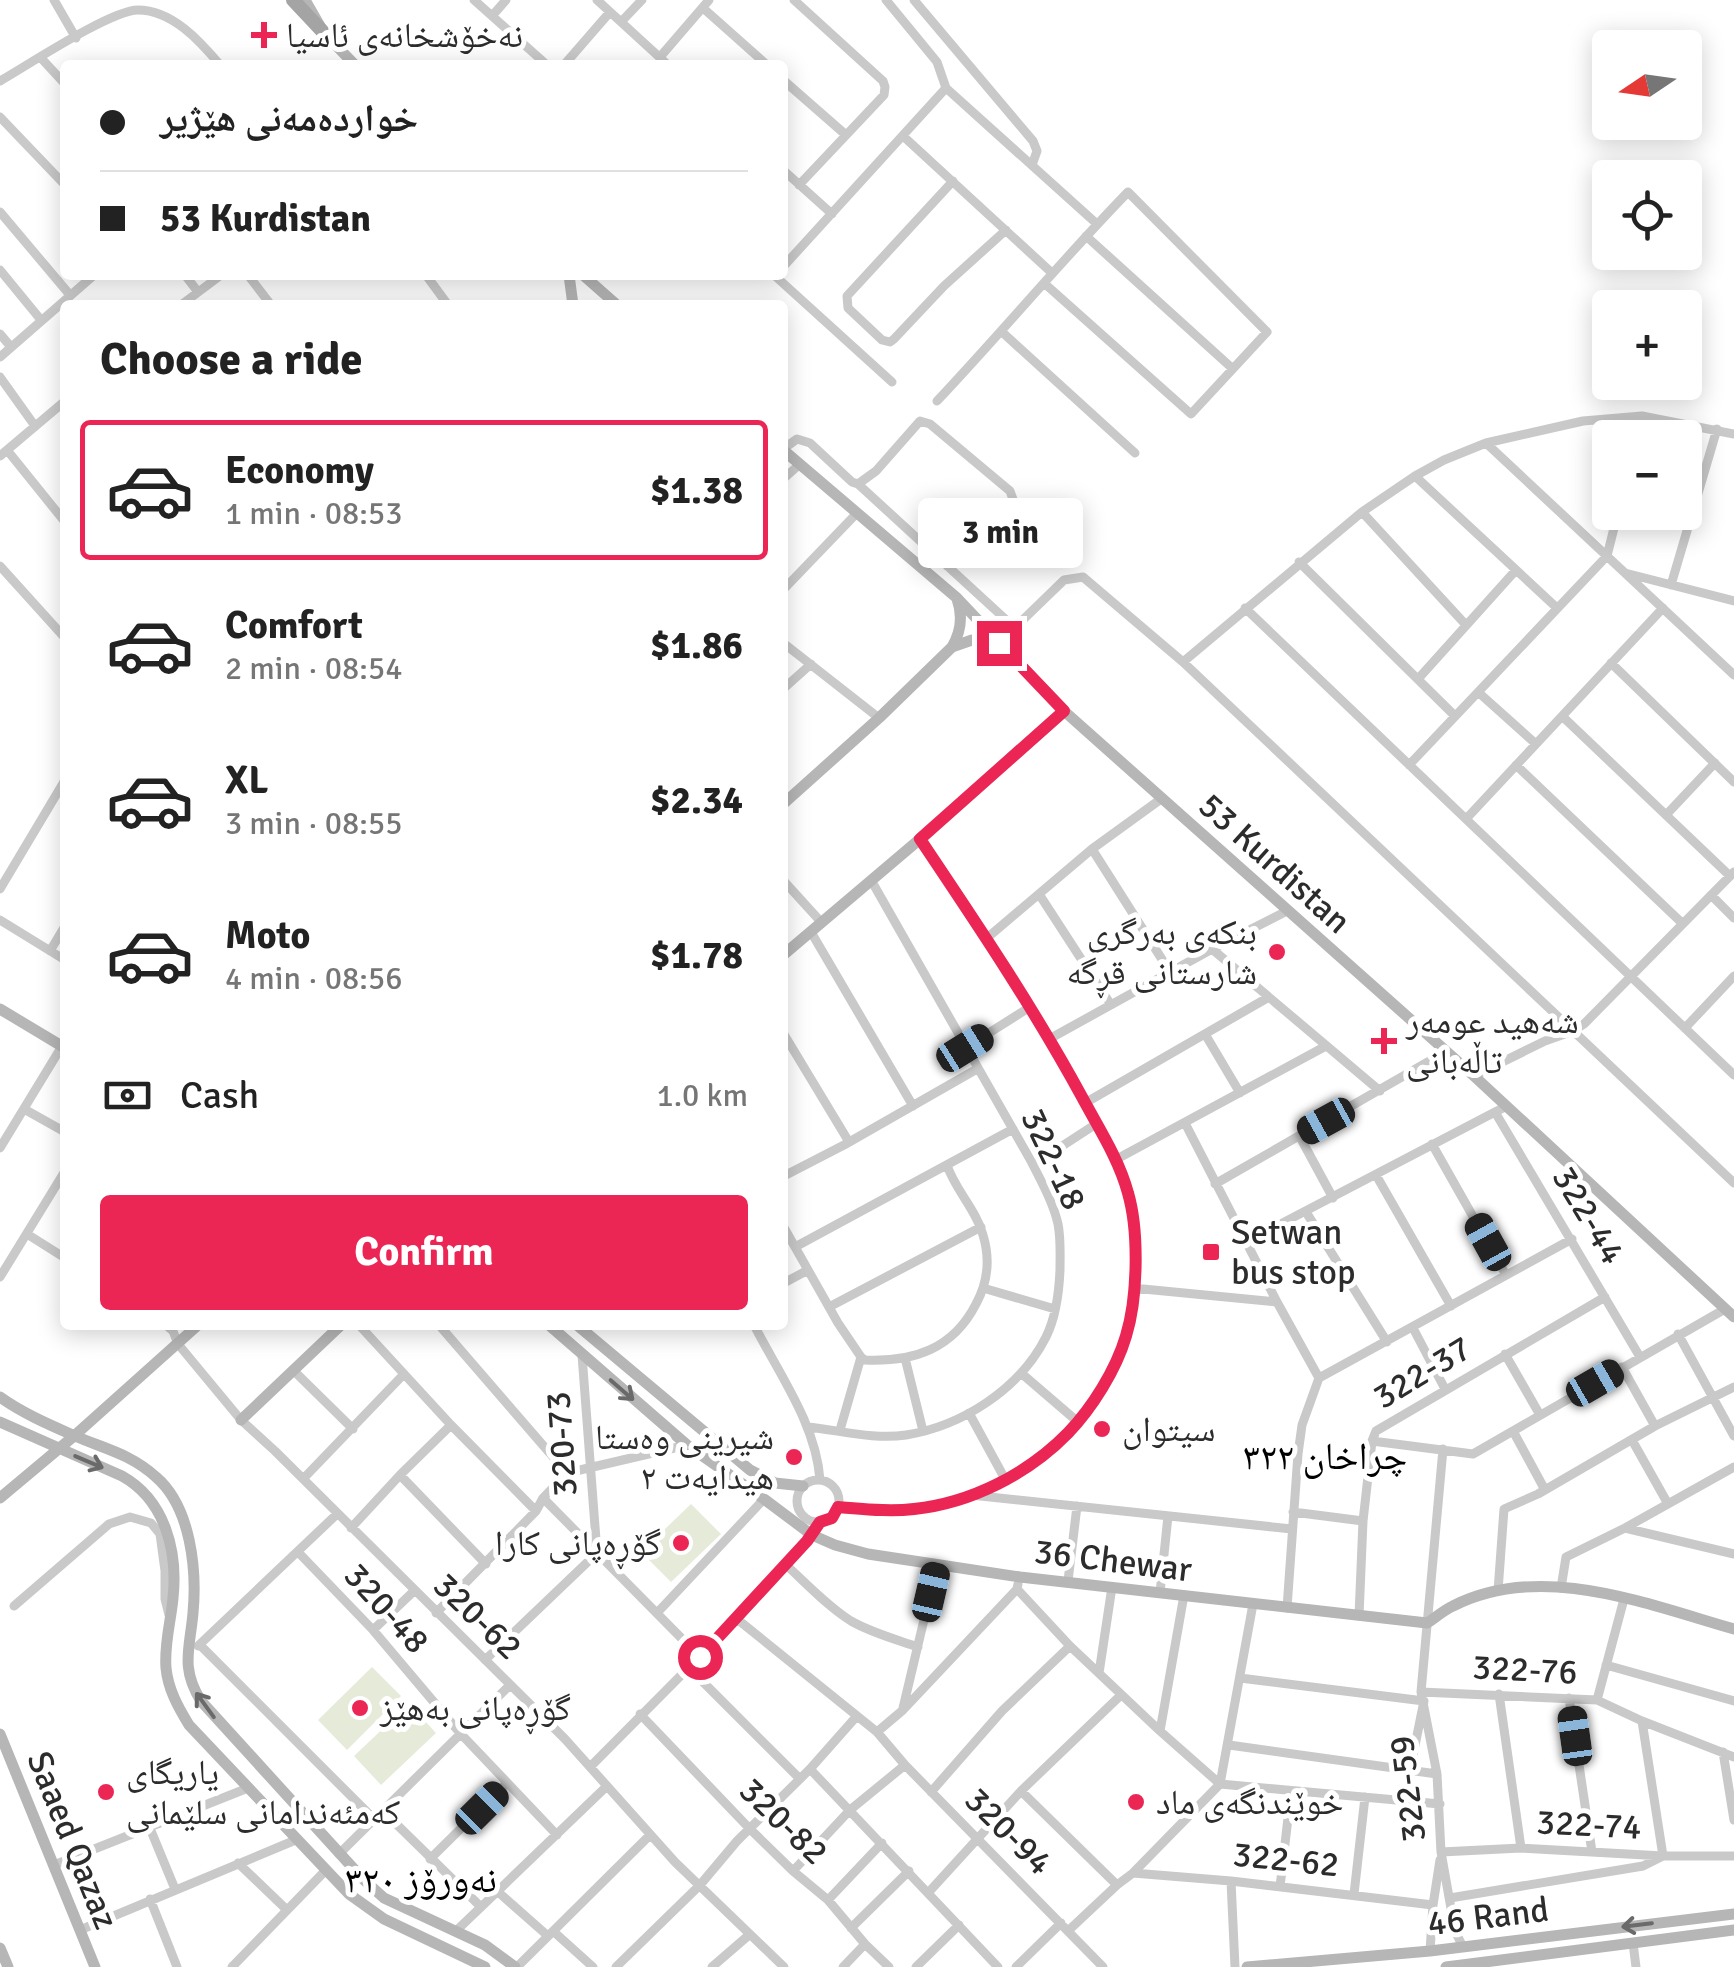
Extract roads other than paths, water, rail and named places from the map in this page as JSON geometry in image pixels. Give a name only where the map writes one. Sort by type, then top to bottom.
[{"type":"main road","points":[[293,0],[350,60]]},
{"type":"main road","points":[[308,0],[324,33]]},
{"type":"main road","points":[[589,280],[611,300]]},
{"type":"main road","name":"53 Kurdistan","points":[[788,453],[957,598],[1064,711],[1474,1076],[1500,1110],[1730,1313]]},
{"type":"main road","points":[[952,648],[960,627],[957,598]]},
{"type":"main road","points":[[788,800],[952,648],[979,640],[999,643]]},
{"type":"main road","points":[[788,951],[1064,711]]},
{"type":"main road","points":[[1,1011],[60,1045]]},
{"type":"main road","points":[[0,1498],[193,1330]]},
{"type":"main road","points":[[241,1420],[336,1330]]},
{"type":"main road","name":"36 Chewar","points":[[554,1330],[686,1445],[812,1535],[835,1545],[1019,1583],[1068,1581],[1427,1623]]},
{"type":"main road","points":[[584,1330],[750,1470],[775,1483],[803,1486]]},
{"type":"main road","points":[[0,1397],[74,1436],[133,1458],[161,1481],[178,1506],[190,1543],[194,1646],[186,1665],[194,1690],[210,1713],[384,1898],[496,1951],[516,1967]]},
{"type":"main road","points":[[0,1422],[122,1476],[150,1498],[172,1546],[174,1583],[166,1670],[173,1697],[190,1725],[349,1894],[384,1919],[485,1967]]},
{"type":"main road","points":[[788,1517],[806,1519]]},
{"type":"main road","points":[[1427,1623],[1452,1606],[1498,1591],[1544,1586],[1624,1599],[1734,1629]]},
{"type":"main road","name":"Saaed Qazaz","points":[[0,1734],[95,1967]]},
{"type":"main road","name":"46 Rand","points":[[1247,1967],[1462,1947],[1734,1914]]},
{"type":"main road","points":[[421,1936],[428,1918]]},
{"type":"main road","name":"46 Rand","points":[[1446,1967],[1511,1963],[1734,1930]]},
{"type":"main road","points":[[0,1948],[8,1967]]},
{"type":"street","points":[[54,0],[76,38]]},
{"type":"street","points":[[474,0],[542,60]]},
{"type":"street","points":[[492,16],[506,0]]},
{"type":"street","points":[[597,0],[663,60]]},
{"type":"street","points":[[622,22],[642,0]]},
{"type":"street","points":[[794,0],[883,80],[886,88],[884,95],[799,184]]},
{"type":"street","points":[[886,0],[937,62],[946,88],[1097,224]]},
{"type":"street","points":[[914,0],[1033,141],[1037,151],[1032,165]]},
{"type":"street","points":[[660,57],[706,4],[762,60]]},
{"type":"street","points":[[0,80],[123,13],[146,11],[163,16],[184,28],[215,60]]},
{"type":"street","points":[[568,60],[610,12]]},
{"type":"street","points":[[41,58],[60,79]]},
{"type":"street","points":[[788,84],[846,135]]},
{"type":"street","points":[[788,262],[946,88]]},
{"type":"street","points":[[0,117],[60,180]]},
{"type":"street","points":[[903,136],[1052,273]]},
{"type":"street","points":[[788,175],[832,214]]},
{"type":"street","points":[[954,181],[847,296],[848,308],[882,340],[890,342],[1006,230]]},
{"type":"street","points":[[937,401],[1052,273],[1128,192],[1267,332],[1191,414],[1044,283]]},
{"type":"street","points":[[0,212],[70,295]]},
{"type":"street","points":[[1086,236],[1233,369]]},
{"type":"street","points":[[0,270],[41,320]]},
{"type":"street","points":[[64,300],[88,280]]},
{"type":"street","points":[[189,280],[198,292]]},
{"type":"street","points":[[188,300],[214,280]]},
{"type":"street","points":[[252,280],[267,300]]},
{"type":"street","points":[[780,280],[892,382]]},
{"type":"street","points":[[0,357],[60,304]]},
{"type":"street","points":[[1002,332],[1135,453]]},
{"type":"street","points":[[0,334],[11,346]]},
{"type":"street","points":[[0,377],[35,426]]},
{"type":"street","points":[[60,405],[4,453],[60,516]]},
{"type":"street","points":[[1641,420],[1642,416]]},
{"type":"street","points":[[1182,662],[1362,512],[1444,460],[1486,443],[1583,420],[1642,416],[1734,434]]},
{"type":"street","points":[[858,484],[876,470],[920,421],[930,424],[1010,491],[1015,505],[947,566]]},
{"type":"street","points":[[1671,585],[1718,429]]},
{"type":"street","points":[[788,445],[797,438],[810,443],[1014,628]]},
{"type":"street","points":[[1486,443],[1734,675]]},
{"type":"street","points":[[788,475],[800,464]]},
{"type":"street","points":[[1415,476],[1558,608]]},
{"type":"street","points":[[55,510],[60,506]]},
{"type":"street","points":[[1362,512],[1466,625]]},
{"type":"street","points":[[788,586],[857,513]]},
{"type":"street","points":[[1410,765],[1607,556],[1614,530]]},
{"type":"street","points":[[1299,562],[1455,716]]},
{"type":"street","points":[[0,566],[60,632]]},
{"type":"street","points":[[1418,679],[1516,570]]},
{"type":"street","points":[[1625,572],[1734,601]]},
{"type":"street","points":[[999,643],[1064,580],[1083,577],[1182,662],[1734,1183]]},
{"type":"street","points":[[1245,608],[1734,1075]]},
{"type":"street","points":[[1466,819],[1663,608]]},
{"type":"street","points":[[788,647],[879,718]]},
{"type":"street","points":[[1611,663],[1734,782]]},
{"type":"street","points":[[788,685],[811,664]]},
{"type":"street","points":[[1478,692],[1536,744]]},
{"type":"street","points":[[1474,1076],[1584,1024],[1732,874],[1562,716]]},
{"type":"street","points":[[1666,815],[1715,764]]},
{"type":"street","points":[[1516,765],[1683,924]]},
{"type":"street","points":[[0,890],[60,788]]},
{"type":"street","points":[[987,938],[1092,849],[1162,799]]},
{"type":"street","points":[[838,1507],[910,1510],[952,1502],[1005,1480],[1048,1452],[1090,1409],[1102,1389],[1126,1337],[1133,1288],[1134,1219],[1116,1160],[1050,1038],[920,839]]},
{"type":"street","points":[[1092,849],[1170,972]]},
{"type":"street","name":"322-18","points":[[807,1427],[888,1436],[923,1431],[970,1413],[1021,1373],[1047,1336],[1060,1271],[1058,1224],[1033,1164],[871,880]]},
{"type":"street","points":[[788,886],[822,922]]},
{"type":"street","points":[[1039,894],[1111,1005]]},
{"type":"street","points":[[1711,895],[1734,918]]},
{"type":"street","points":[[1050,1038],[1287,911]]},
{"type":"street","points":[[0,920],[60,957]]},
{"type":"street","points":[[810,932],[913,1106]]},
{"type":"street","points":[[50,950],[60,934]]},
{"type":"street","points":[[1212,948],[1380,1091]]},
{"type":"street","points":[[1685,1028],[1734,977]]},
{"type":"street","points":[[1085,1102],[1269,997]]},
{"type":"street","points":[[965,1048],[1030,1007]]},
{"type":"street","points":[[1206,1034],[1240,1093]]},
{"type":"street","points":[[1116,1160],[1326,1046]]},
{"type":"street","points":[[788,1050],[849,1142]]},
{"type":"street","points":[[0,1148],[60,1052]]},
{"type":"street","points":[[1215,1184],[1446,1052]]},
{"type":"street","points":[[788,1173],[977,1069]]},
{"type":"street","points":[[24,1109],[60,1129]]},
{"type":"street","points":[[1246,1242],[1500,1110]]},
{"type":"street","name":"322-44","points":[[1500,1110],[1640,1357]]},
{"type":"street","points":[[1185,1123],[1319,1378]]},
{"type":"street","points":[[1033,1164],[1096,1124]]},
{"type":"street","points":[[796,1246],[1012,1129]]},
{"type":"street","points":[[1300,1136],[1333,1198]]},
{"type":"street","points":[[1432,1144],[1506,1275]]},
{"type":"street","points":[[788,1233],[861,1358],[905,1358],[938,1346],[958,1332],[971,1314],[983,1288],[988,1260],[981,1227],[947,1165]]},
{"type":"street","points":[[1376,1174],[1451,1306]]},
{"type":"street","points":[[0,1277],[60,1179]]},
{"type":"street","points":[[1306,1212],[1387,1342]]},
{"type":"street","points":[[829,1307],[981,1227]]},
{"type":"street","points":[[27,1234],[60,1255]]},
{"type":"street","points":[[1286,1608],[1302,1426],[1319,1378],[1572,1239]]},
{"type":"street","points":[[788,1281],[808,1270]]},
{"type":"street","points":[[983,1288],[1055,1309]]},
{"type":"street","points":[[1133,1288],[1276,1302]]},
{"type":"street","name":"322-37","points":[[1358,1616],[1362,1522],[1376,1431],[1605,1296]]},
{"type":"street","points":[[1372,1441],[1473,1454],[1678,1334],[1730,1313]]},
{"type":"street","points":[[1413,1328],[1445,1390]]},
{"type":"street","name":"320-62","points":[[172,1330],[178,1344],[241,1420],[510,1685],[590,1766],[650,1835],[784,1967]]},
{"type":"street","points":[[364,1330],[536,1511]]},
{"type":"street","points":[[443,1330],[567,1472]]},
{"type":"street","points":[[757,1330],[807,1427],[820,1480]]},
{"type":"street","points":[[1678,1334],[1734,1436]]},
{"type":"street","points":[[1505,1354],[1540,1416]]},
{"type":"street","name":"320-73","points":[[582,1355],[597,1553]]},
{"type":"street","points":[[840,1430],[861,1358]]},
{"type":"street","points":[[905,1358],[923,1431]]},
{"type":"street","points":[[1622,1367],[1655,1426]]},
{"type":"street","points":[[294,1371],[353,1429]]},
{"type":"street","points":[[1021,1373],[1078,1422]]},
{"type":"street","points":[[303,1479],[404,1374]]},
{"type":"street","points":[[1498,1591],[1504,1509],[1546,1490],[1655,1426],[1734,1388]]},
{"type":"street","points":[[970,1413],[1005,1480]]},
{"type":"street","points":[[351,1528],[451,1425]]},
{"type":"street","points":[[1513,1431],[1546,1490]]},
{"type":"street","points":[[1632,1440],[1668,1504]]},
{"type":"street","points":[[436,1613],[536,1511],[567,1472],[686,1445]]},
{"type":"street","name":"322-59","points":[[1443,1449],[1422,1696],[1437,1774],[1442,1852],[1455,1931],[1462,1947]]},
{"type":"street","points":[[1561,1588],[1566,1557],[1734,1467]]},
{"type":"street","points":[[400,1474],[486,1564]]},
{"type":"street","points":[[820,1480],[835,1490],[839,1501],[832,1518],[820,1522],[806,1519],[797,1500],[803,1486],[820,1480]]},
{"type":"street","points":[[971,1496],[1292,1529]]},
{"type":"street","points":[[543,1498],[700,1657]]},
{"type":"street","points":[[657,1614],[764,1499]]},
{"type":"street","points":[[1068,1581],[1077,1506]]},
{"type":"street","points":[[1293,1512],[1362,1522]]},
{"type":"street","points":[[337,1514],[194,1646],[374,1820]]},
{"type":"street","points":[[1160,1593],[1168,1516]]},
{"type":"street","points":[[14,1606],[110,1524],[137,1517],[154,1525],[160,1534],[170,1620]]},
{"type":"street","points":[[590,1766],[737,1619],[820,1522]]},
{"type":"street","points":[[1625,1528],[1734,1554]]},
{"type":"street","points":[[1722,1551],[1734,1544]]},
{"type":"street","name":"320-48","points":[[298,1552],[556,1835]]},
{"type":"street","points":[[484,1660],[597,1553]]},
{"type":"street","points":[[785,1564],[849,1620],[918,1647]]},
{"type":"street","points":[[903,1710],[937,1565]]},
{"type":"street","points":[[878,1732],[903,1710],[1019,1583],[1070,1646],[1220,1784],[1440,1804]]},
{"type":"street","points":[[1099,1672],[1112,1587]]},
{"type":"street","points":[[373,1630],[414,1591]]},
{"type":"street","points":[[1160,1731],[1184,1595]]},
{"type":"street","points":[[1597,1700],[1624,1599]]},
{"type":"street","points":[[1016,1967],[1133,1873],[1220,1784],[1253,1604]]},
{"type":"street","name":"320-94","points":[[737,1619],[878,1732],[905,1765],[1102,1967]]},
{"type":"street","points":[[932,1792],[1002,1712],[1070,1646]]},
{"type":"street","points":[[1606,1665],[1734,1701]]},
{"type":"street","points":[[689,1668],[800,1779]]},
{"type":"street","name":"322-76","points":[[1240,1678],[1422,1696],[1500,1694],[1597,1700],[1734,1757]]},
{"type":"street","points":[[340,1854],[510,1685]]},
{"type":"street","points":[[1500,1694],[1521,1848]]},
{"type":"street","points":[[928,1893],[1021,1790],[1121,1695]]},
{"type":"street","points":[[1410,1770],[1422,1696]]},
{"type":"street","points":[[1569,1698],[1592,1852]]},
{"type":"street","name":"320-82","points":[[640,1714],[793,1872],[828,1900],[889,1967]]},
{"type":"street","points":[[616,1967],[700,1885],[856,1717]]},
{"type":"street","points":[[1450,1898],[1643,1866],[1663,1856],[1642,1721]]},
{"type":"street","points":[[1229,1744],[1437,1774]]},
{"type":"street","points":[[1723,1752],[1734,1820]]},
{"type":"street","points":[[793,1872],[850,1810],[905,1765]]},
{"type":"street","points":[[810,1769],[998,1967]]},
{"type":"street","points":[[430,1859],[507,1783]]},
{"type":"street","points":[[456,1932],[607,1786]]},
{"type":"street","points":[[54,1864],[248,1788]]},
{"type":"street","points":[[1021,1790],[1116,1885]]},
{"type":"street","points":[[1280,1888],[1291,1792]]},
{"type":"street","points":[[1354,1894],[1365,1797]]},
{"type":"street","points":[[383,1811],[481,1907]]},
{"type":"street","points":[[149,1826],[175,1889]]},
{"type":"street","points":[[516,1967],[650,1835]]},
{"type":"street","points":[[80,1930],[298,1839]]},
{"type":"street","points":[[828,1900],[882,1843]]},
{"type":"street","name":"322-74","points":[[1442,1852],[1521,1848],[1734,1856]]},
{"type":"street","points":[[1430,1950],[1442,1852]]},
{"type":"street","points":[[238,1863],[287,1910]]},
{"type":"street","points":[[232,1967],[326,1870]]},
{"type":"street","points":[[851,1928],[908,1871]]},
{"type":"street","name":"322-62","points":[[1133,1873],[1433,1904]]},
{"type":"street","points":[[1231,1881],[1235,1967]]},
{"type":"street","points":[[497,1891],[593,1967]]},
{"type":"street","points":[[150,1899],[177,1967]]},
{"type":"street","points":[[916,1967],[958,1926]]},
{"type":"street","points":[[712,1967],[749,1934]]},
{"type":"street","points":[[1633,1943],[1636,1967]]},
{"type":"street","points":[[843,1967],[865,1944]]},
{"type":"place","name":"نه‌خۆشخانه‌ى ئاسیا","points":[[264,35]]},
{"type":"place","name":"بنکەی بەرگری شارستانی قڕگە","points":[[1277,952]]},
{"type":"place","name":"شەهید عومەر تاڵەبانی","points":[[1384,1041]]},
{"type":"place","name":"Setwan bus stop","points":[[1211,1252]]},
{"type":"place","name":"سيتوان","points":[[1102,1429]]},
{"type":"place","name":"شیرینی وەستا هیدایەت ٢","points":[[794,1457]]},
{"type":"place","name":"گۆڕەپانی کارا","points":[[681,1543]]},
{"type":"place","name":"گۆڕەپانی بەهێز","points":[[360,1708]]},
{"type":"place","name":"یاریگای کەمئەندامانی سلێمانی","points":[[106,1792]]},
{"type":"place","name":"خوێندنگەی ماد","points":[[1136,1802]]},
{"type":"district","name":"چراخان ٣٢٢","points":[[1325,1456]]},
{"type":"district","name":"نەورۆز ٣٢٠","points":[[421,1879]]}]
